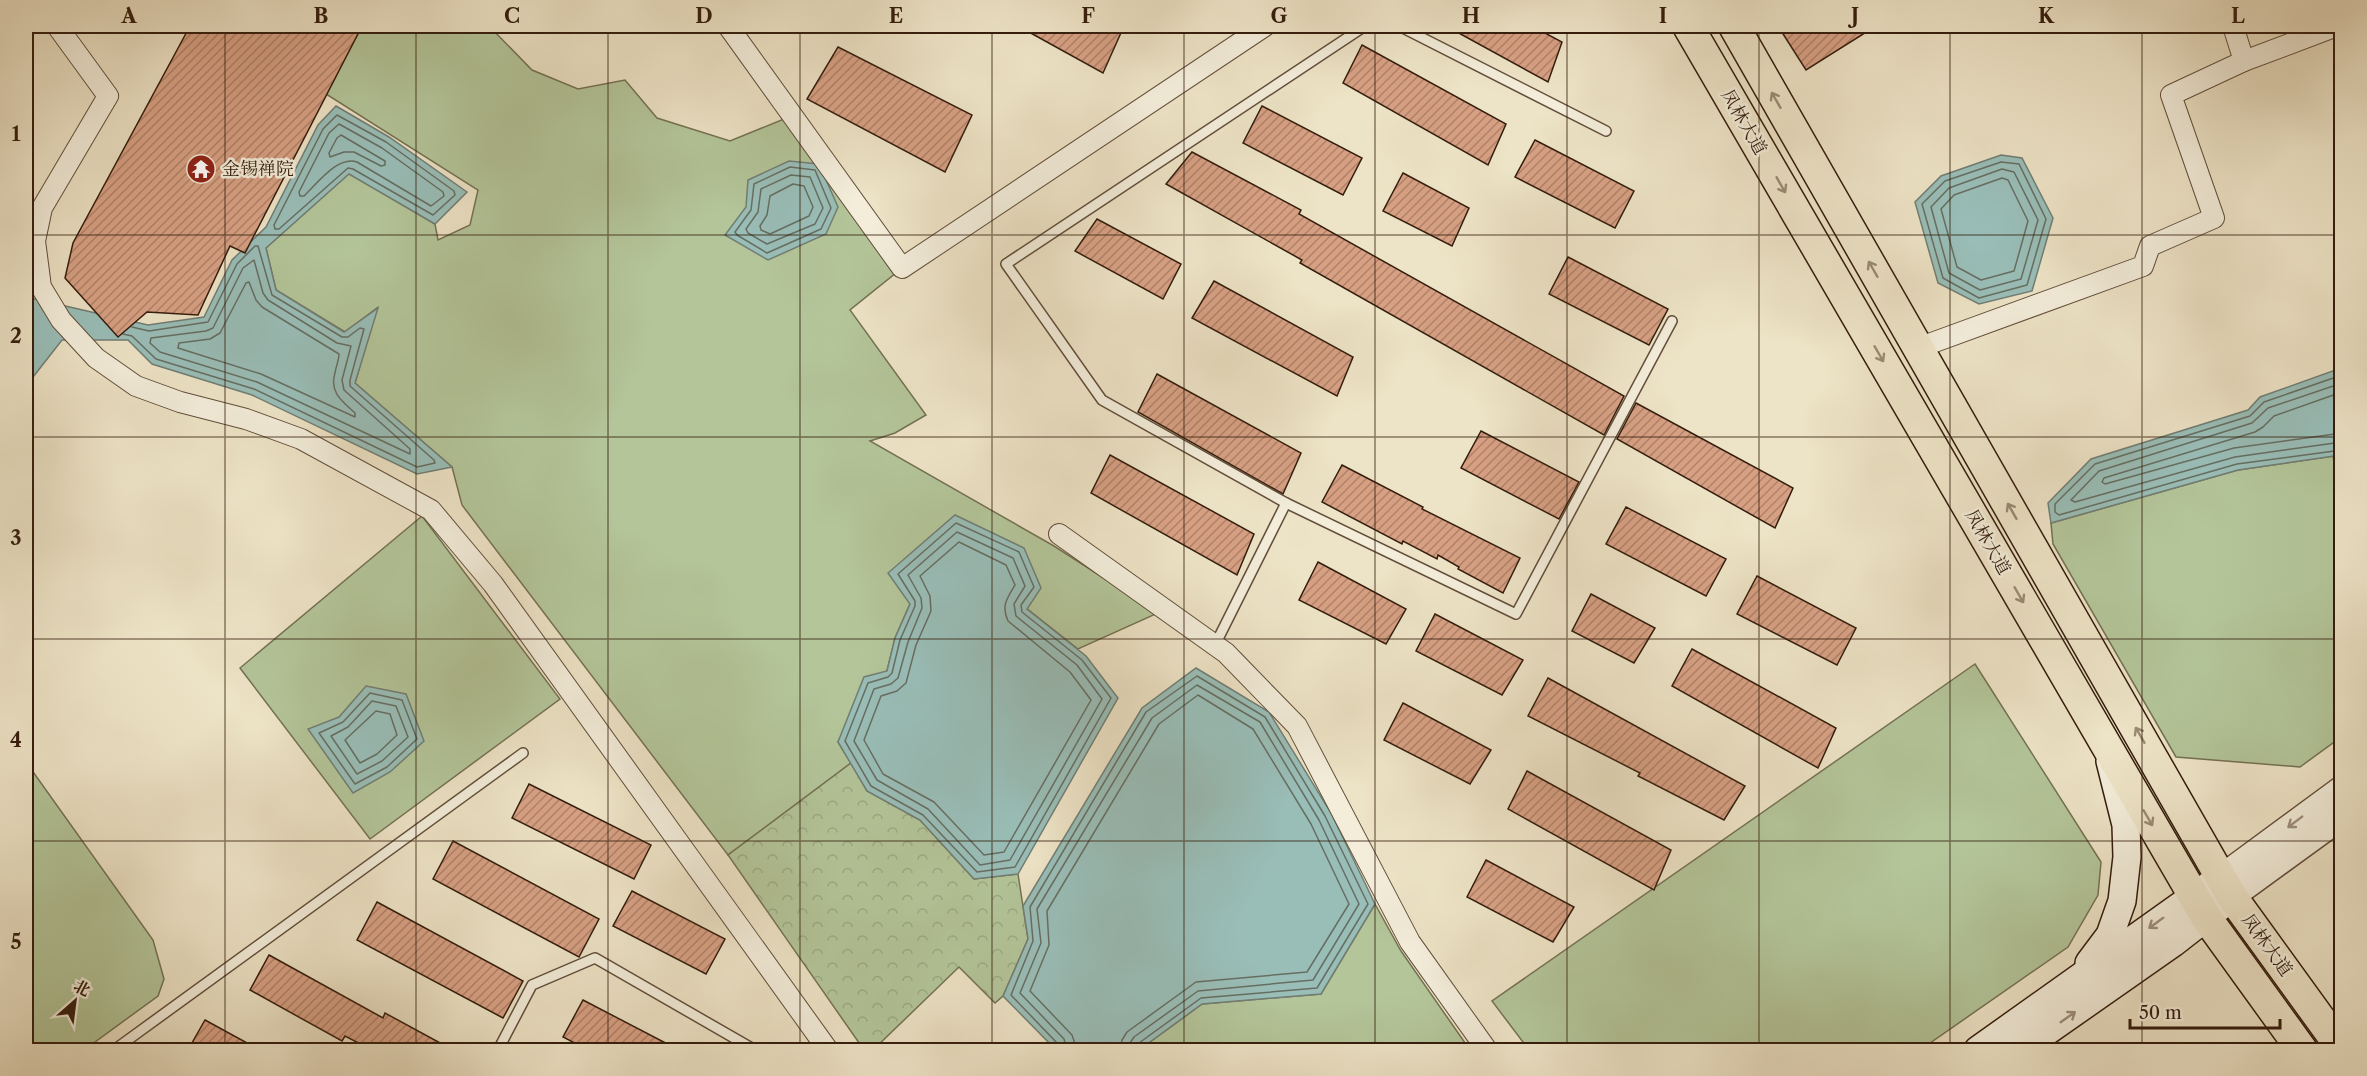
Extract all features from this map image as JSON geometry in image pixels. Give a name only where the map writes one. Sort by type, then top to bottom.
[{"type":"main road","name":"凤林大道","points":[[1688,26],[2200,907],[2302,1050]]},
{"type":"main road","name":"凤林大道","points":[[1734,26],[2227,887],[2342,1049]]},
{"type":"main road","points":[[2076,981],[2110,935],[2122,901],[2127,857],[2126,825],[2106,745]]},
{"type":"main road","points":[[1978,1050],[2076,981],[2200,907],[2227,887]]},
{"type":"main road","points":[[2020,1050],[2174,943],[2200,907]]},
{"type":"street","points":[[57,26],[108,96],[42,208],[34,241],[41,287],[61,320],[96,358],[136,386],[180,402],[246,419],[301,439],[431,510],[493,584],[828,1050]]},
{"type":"street","points":[[728,26],[902,267],[1266,26]]},
{"type":"street","points":[[2233,26],[2244,61]]},
{"type":"street","points":[[1918,348],[2143,266],[2150,246],[2214,218],[2171,95],[2244,61],[2337,26]]},
{"type":"street","points":[[1059,534],[1226,653],[1297,726],[1410,942],[1487,1050]]},
{"type":"street","points":[[2227,887],[2342,788]]},
{"type":"street","points":[[2227,887],[2342,817]]},
{"type":"lane","points":[[1365,26],[1006,264],[1102,400],[1286,503],[1516,614],[1672,321]]},
{"type":"lane","points":[[1399,26],[1606,131]]},
{"type":"lane","points":[[1215,645],[1286,503]]},
{"type":"lane","points":[[114,1050],[523,753]]},
{"type":"lane","points":[[498,1050],[532,985],[595,958],[755,1050]]},
{"type":"green space","points":[[362,26],[489,26],[532,70],[578,89],[625,80],[657,118],[730,141],[789,117],[902,268],[850,310],[926,415],[895,433],[870,441],[1054,546],[1158,613],[1078,649],[1026,608],[910,604],[895,638],[887,671],[838,742],[851,763],[728,855],[462,505],[452,467],[355,383],[377,308],[345,332],[276,290],[266,248],[349,173],[435,224],[438,240],[470,225],[478,190],[326,94]]},
{"type":"green space","points":[[2333,456],[2342,504],[2341,737],[2300,767],[2176,757],[2053,544],[2051,523],[2238,470]]},
{"type":"green space","points":[[422,516],[560,699],[370,839],[240,668]]},
{"type":"green space","points":[[1975,664],[2101,862],[2098,895],[2068,947],[1920,1050],[1529,1050],[1492,1001]]},
{"type":"green space","points":[[26,762],[153,940],[164,979],[158,996],[84,1050],[26,1050]]},
{"type":"green space","points":[[851,763],[867,791],[920,820],[974,879],[1018,874],[1028,939],[1003,996],[995,1003],[959,967],[873,1050],[864,1050],[728,855]]},
{"type":"green space","points":[[1375,904],[1401,951],[1470,1050],[1139,1050],[1202,1004],[1321,994]]},
{"type":"water","points":[[336,106],[389,137],[467,192],[435,224],[349,174],[266,248],[276,290],[344,332],[378,308],[355,383],[452,467],[417,474],[252,395],[152,364],[128,340],[62,340],[26,386],[26,297],[148,325],[204,317],[232,260],[266,227],[318,125]]},
{"type":"water","points":[[2001,155],[2022,158],[2053,218],[2032,291],[1979,304],[1938,283],[1915,202],[1941,176]]},
{"type":"water","points":[[789,161],[819,164],[838,207],[826,234],[768,260],[725,235],[746,207],[748,180]]},
{"type":"water","points":[[2341,368],[2341,455],[2238,470],[2051,523],[2048,503],[2091,459],[2248,410],[2260,397]]},
{"type":"water","points":[[955,515],[1024,548],[1041,588],[1027,609],[1086,656],[1118,698],[1018,874],[974,879],[920,820],[867,791],[838,742],[864,677],[887,671],[895,638],[910,604],[888,573]]},
{"type":"water","points":[[1196,668],[1269,712],[1331,813],[1375,904],[1321,994],[1202,1004],[1139,1050],[1056,1050],[1003,996],[1028,939],[1023,906],[1142,708]]},
{"type":"water","points":[[366,686],[406,694],[424,741],[390,772],[353,793],[308,729],[339,717]]},
{"type":"building","name":"金锡禅院","points":[[190,26],[362,26],[245,253],[230,246],[198,315],[147,312],[118,337],[65,278],[73,243]]},
{"type":"building","points":[[1018,26],[1124,26],[1103,73]]},
{"type":"building","points":[[1446,26],[1532,26],[1562,42],[1548,82]]},
{"type":"building","points":[[1778,26],[1876,26],[1806,70]]},
{"type":"building","points":[[1362,45],[1506,124],[1488,165],[1343,83]]},
{"type":"building","points":[[838,47],[972,115],[945,172],[807,99]]},
{"type":"building","points":[[1262,106],[1362,158],[1343,195],[1243,143]]},
{"type":"building","points":[[1535,140],[1634,191],[1615,228],[1515,177]]},
{"type":"building","points":[[1192,152],[1301,210],[1299,214],[1624,396],[1604,435],[1300,263],[1302,260],[1166,184]]},
{"type":"building","points":[[1403,173],[1469,208],[1452,246],[1383,211]]},
{"type":"building","points":[[1097,219],[1181,264],[1163,299],[1075,251]]},
{"type":"building","points":[[1568,257],[1668,309],[1649,345],[1549,294]]},
{"type":"building","points":[[1214,281],[1353,357],[1337,396],[1192,318]]},
{"type":"building","points":[[1157,374],[1301,453],[1283,494],[1138,412]]},
{"type":"building","points":[[1636,403],[1793,488],[1775,528],[1617,439]]},
{"type":"building","points":[[1481,431],[1579,482],[1559,519],[1461,468]]},
{"type":"building","points":[[1110,455],[1254,534],[1237,575],[1091,493]]},
{"type":"building","points":[[1342,465],[1423,507],[1422,509],[1520,558],[1503,593],[1458,569],[1459,567],[1438,555],[1437,559],[1403,541],[1402,544],[1322,502]]},
{"type":"building","points":[[1626,507],[1726,559],[1706,596],[1606,544]]},
{"type":"building","points":[[1318,562],[1406,609],[1386,644],[1299,600]]},
{"type":"building","points":[[1757,576],[1856,628],[1837,665],[1737,614]]},
{"type":"building","points":[[1591,594],[1655,628],[1634,663],[1572,631]]},
{"type":"building","points":[[1435,614],[1523,660],[1502,695],[1416,651]]},
{"type":"building","points":[[1692,649],[1836,728],[1818,768],[1672,686]]},
{"type":"building","points":[[1548,678],[1745,786],[1724,820],[1638,776],[1640,773],[1528,716]]},
{"type":"building","points":[[1403,703],[1491,750],[1470,784],[1384,740]]},
{"type":"building","points":[[1527,771],[1671,850],[1654,890],[1508,809]]},
{"type":"building","points":[[529,784],[651,845],[634,879],[512,818]]},
{"type":"building","points":[[453,841],[599,919],[579,957],[433,879]]},
{"type":"building","points":[[1486,860],[1574,907],[1553,942],[1467,897]]},
{"type":"building","points":[[632,891],[725,939],[706,974],[613,926]]},
{"type":"building","points":[[377,902],[523,981],[503,1018],[357,940]]},
{"type":"building","points":[[269,955],[383,1018],[385,1013],[453,1050],[372,1050],[345,1036],[342,1041],[250,990]]},
{"type":"building","points":[[583,1000],[679,1050],[588,1050],[563,1037]]},
{"type":"building","points":[[205,1020],[260,1050],[188,1050]]},
{"type":"place","name":"金锡禅院","points":[[201,169]]}]
